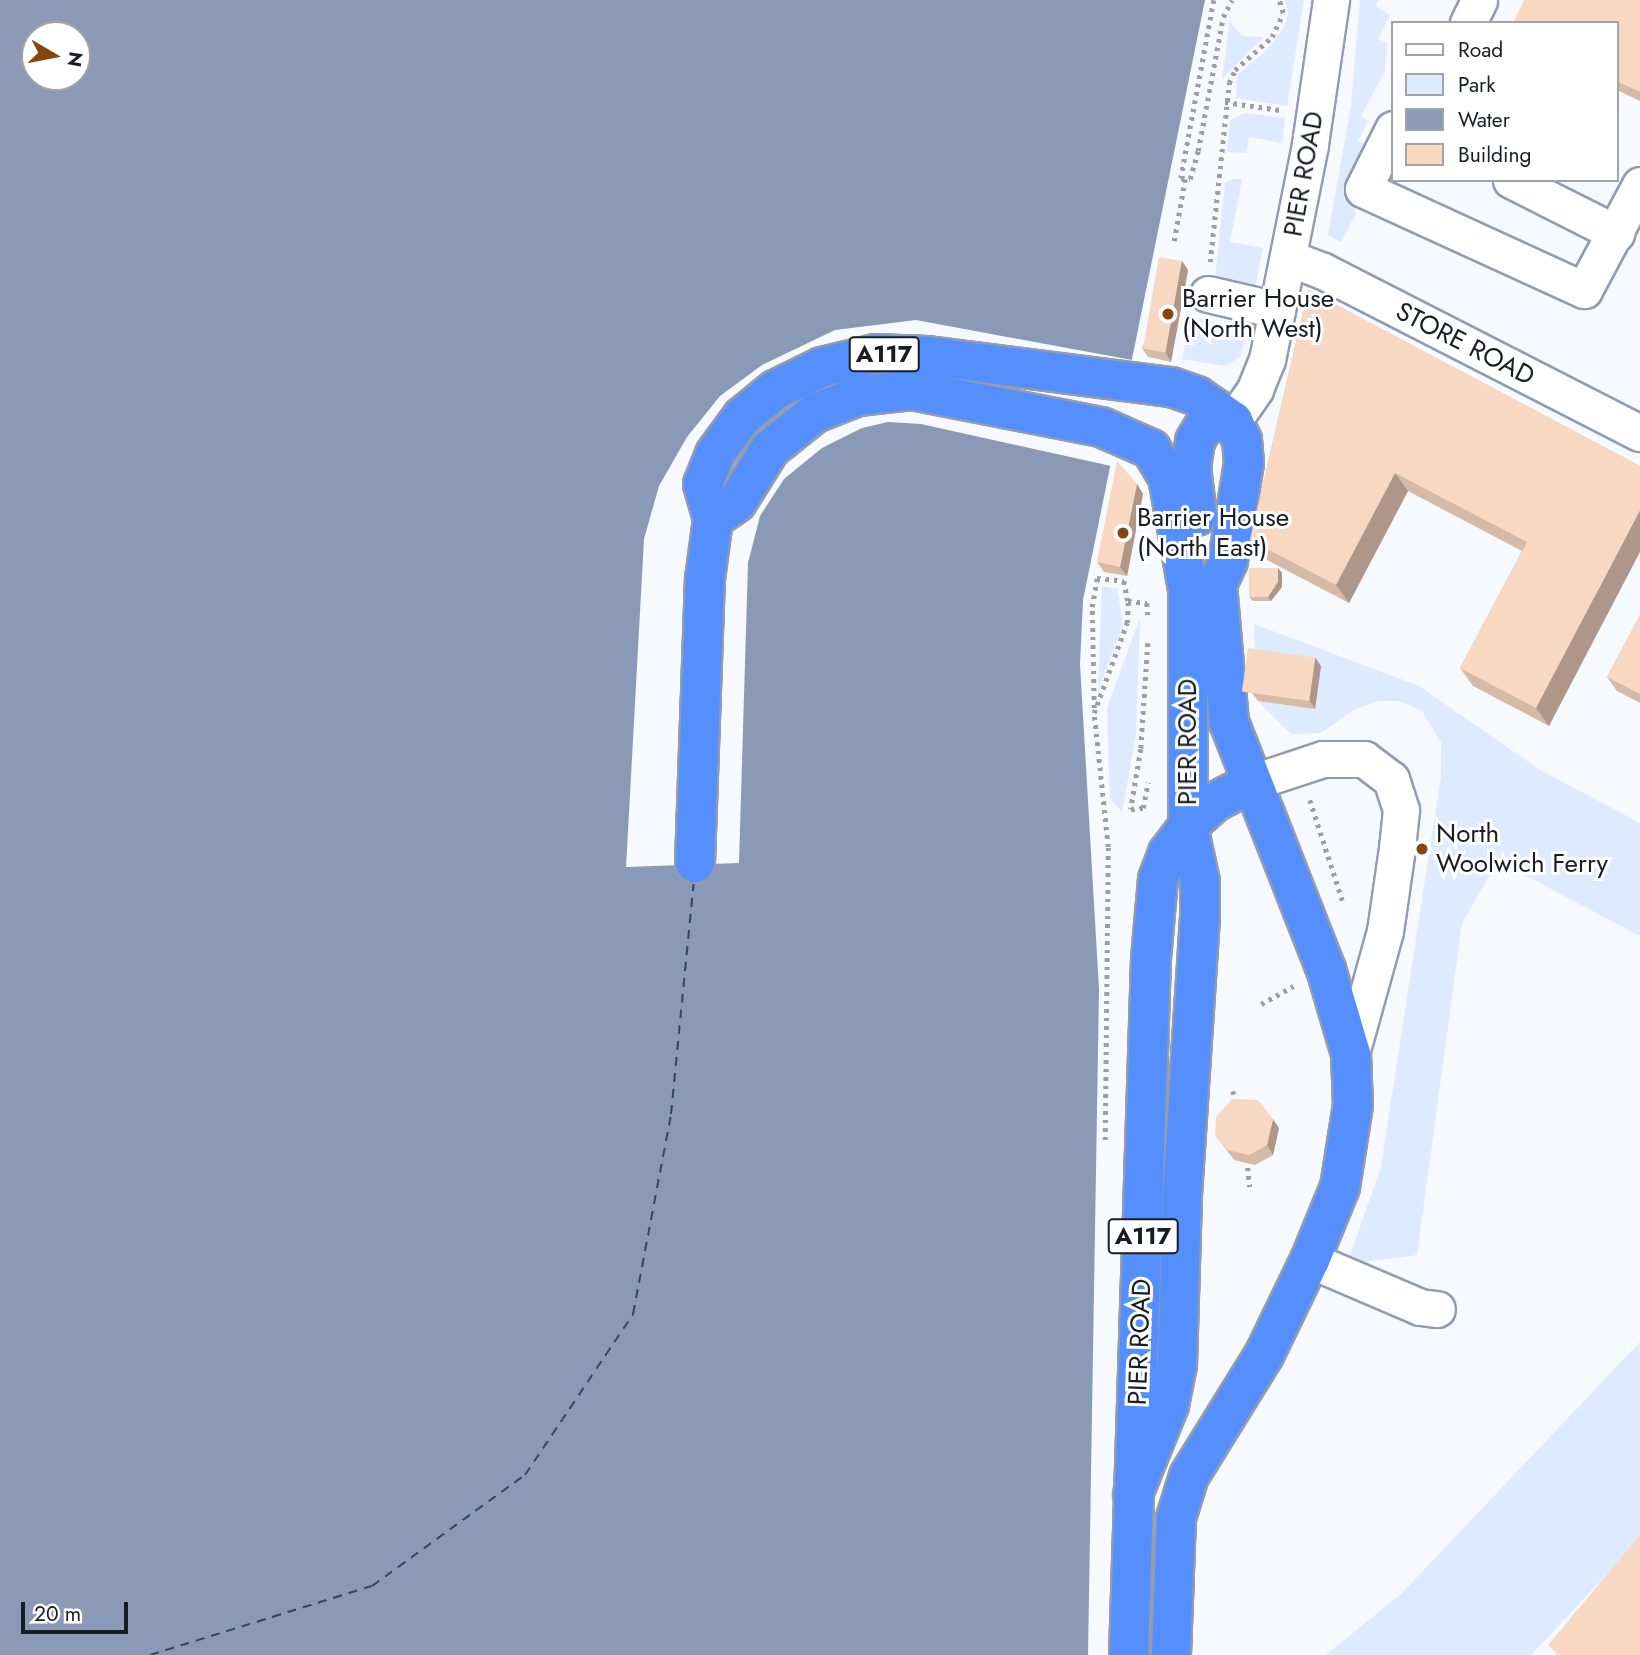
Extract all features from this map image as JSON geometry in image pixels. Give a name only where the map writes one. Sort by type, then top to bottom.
[{"type":"highway","name":"A117","points":[[695,863],[704,592],[713,519],[703,484],[715,454],[742,417],[775,390],[822,367],[875,354],[915,356],[1155,384],[1197,396],[1233,421]]},
{"type":"highway","name":"PIER ROAD","points":[[713,519],[737,502],[770,449],[815,413],[858,396],[912,390],[1101,427],[1143,444],[1168,477],[1188,589],[1188,826],[1158,877],[1151,959],[1129,1655]]},
{"type":"highway","name":"PIER ROAD","points":[[1171,1655],[1176,1518],[1189,1476],[1264,1355],[1310,1261],[1348,1157],[1351,1054],[1304,907],[1250,783],[1229,722],[1217,586],[1228,561],[1244,463],[1242,440],[1233,421]]},
{"type":"highway","points":[[1217,586],[1205,559],[1191,467],[1195,441],[1206,423],[1233,421]]},
{"type":"highway","points":[[1188,826],[1216,802],[1250,783]]},
{"type":"street","name":"PIER ROAD","points":[[1233,421],[1259,379],[1278,310],[1331,0]]},
{"type":"street","points":[[1469,21],[1479,0]]},
{"type":"street","points":[[1392,131],[1363,189],[1584,290],[1640,185]]},
{"type":"street","points":[[1515,182],[1616,233]]},
{"type":"street","name":"STORE ROAD","points":[[1289,258],[1323,271],[1640,433]]},
{"type":"street","points":[[1209,294],[1278,310]]},
{"type":"street","points":[[1250,783],[1323,759],[1364,759],[1391,779],[1401,810],[1397,848],[1385,930],[1351,1054]]},
{"type":"street","points":[[1310,1261],[1420,1307],[1437,1308]]},
{"type":"path","points":[[1185,179],[1181,178],[1184,150],[1214,0]]},
{"type":"path","points":[[1185,179],[1189,179],[1198,151],[1223,17],[1232,0]]},
{"type":"path","points":[[1209,294],[1225,102],[1235,70],[1279,25],[1279,0]]},
{"type":"path","points":[[1225,102],[1292,112]]},
{"type":"path","points":[[1174,242],[1185,179]]},
{"type":"path","points":[[1094,713],[1128,624],[1128,601],[1124,581],[1097,578],[1092,607],[1094,713],[1100,801]]},
{"type":"path","points":[[1128,601],[1147,603],[1141,749],[1131,809],[1143,808]]},
{"type":"path","points":[[1308,792],[1347,914]]},
{"type":"path","points":[[1261,1004],[1295,985]]},
{"type":"path","points":[[1233,1091],[1238,1108]]},
{"type":"path","points":[[1250,1187],[1248,1160],[1239,1158],[1254,1161]]},
{"type":"green space","points":[[1285,0],[1304,0],[1287,106],[1236,98],[1237,75],[1267,50],[1285,26],[1288,12]]},
{"type":"green space","points":[[1360,0],[1378,0],[1375,6],[1390,15],[1378,39],[1387,43],[1385,71],[1361,116],[1368,121],[1358,141],[1370,148],[1350,193],[1356,213],[1341,242],[1328,235],[1351,106]]},
{"type":"green space","points":[[1231,13],[1231,23],[1242,36],[1264,37],[1222,79]]},
{"type":"green space","points":[[1245,113],[1285,118],[1282,143],[1249,137],[1246,153],[1227,152],[1230,120]]},
{"type":"green space","points":[[1242,179],[1230,242],[1263,248],[1255,287],[1215,279],[1225,182]]},
{"type":"green space","points":[[1191,318],[1248,327],[1240,357],[1225,366],[1182,359]]},
{"type":"green space","points":[[1102,586],[1117,589],[1123,624],[1098,691]]},
{"type":"green space","points":[[1140,618],[1136,735],[1122,812],[1110,798],[1107,708]]},
{"type":"green space","points":[[1254,624],[1419,686],[1540,770],[1640,823],[1640,936],[1498,861],[1462,923],[1417,1255],[1347,1264],[1381,1167],[1441,776],[1441,742],[1422,711],[1400,701],[1379,701],[1355,709],[1321,733],[1291,734],[1258,701],[1315,709],[1255,657]]},
{"type":"green space","points":[[1640,1342],[1640,1539],[1531,1655],[1326,1655],[1402,1593]]},
{"type":"water","points":[[0,0],[1205,0],[1083,600],[1080,664],[1099,989],[1088,1655],[0,1655]]},
{"type":"pier","points":[[916,320],[1132,360],[1111,466],[921,424],[888,422],[862,428],[822,448],[784,479],[760,516],[748,563],[739,863],[626,867],[644,539],[659,486],[687,437],[720,396],[762,365],[835,330]]},
{"type":"building","points":[[1524,0],[1640,0],[1640,92],[1619,82],[1619,21],[1514,21]]},
{"type":"building","name":"Barrier House (North West)","points":[[1159,257],[1182,261],[1166,353],[1143,349]]},
{"type":"building","points":[[1308,290],[1640,466],[1640,510],[1536,708],[1460,668],[1527,542],[1395,473],[1336,585],[1250,540]]},
{"type":"building","name":"Barrier House (North East)","points":[[1117,461],[1137,484],[1120,567],[1097,562]]},
{"type":"building","points":[[1249,568],[1278,568],[1278,582],[1268,597],[1249,597]]},
{"type":"building","points":[[1640,615],[1640,694],[1607,677]]},
{"type":"building","points":[[1248,648],[1315,657],[1309,701],[1242,692]]},
{"type":"building","points":[[1232,1099],[1258,1100],[1273,1119],[1267,1145],[1249,1155],[1227,1150],[1215,1135],[1216,1117]]},
{"type":"building","points":[[1640,1535],[1640,1655],[1558,1655],[1548,1645]]},
{"type":"ferry route","points":[[150,1655],[372,1586],[525,1475],[633,1314],[671,1114],[694,881]]},
{"type":"place","name":"Barrier House (North West)","points":[[1168,314]]},
{"type":"place","name":"Barrier House (North East)","points":[[1123,533]]},
{"type":"place","name":"North Woolwich Ferry","points":[[1422,849]]}]
